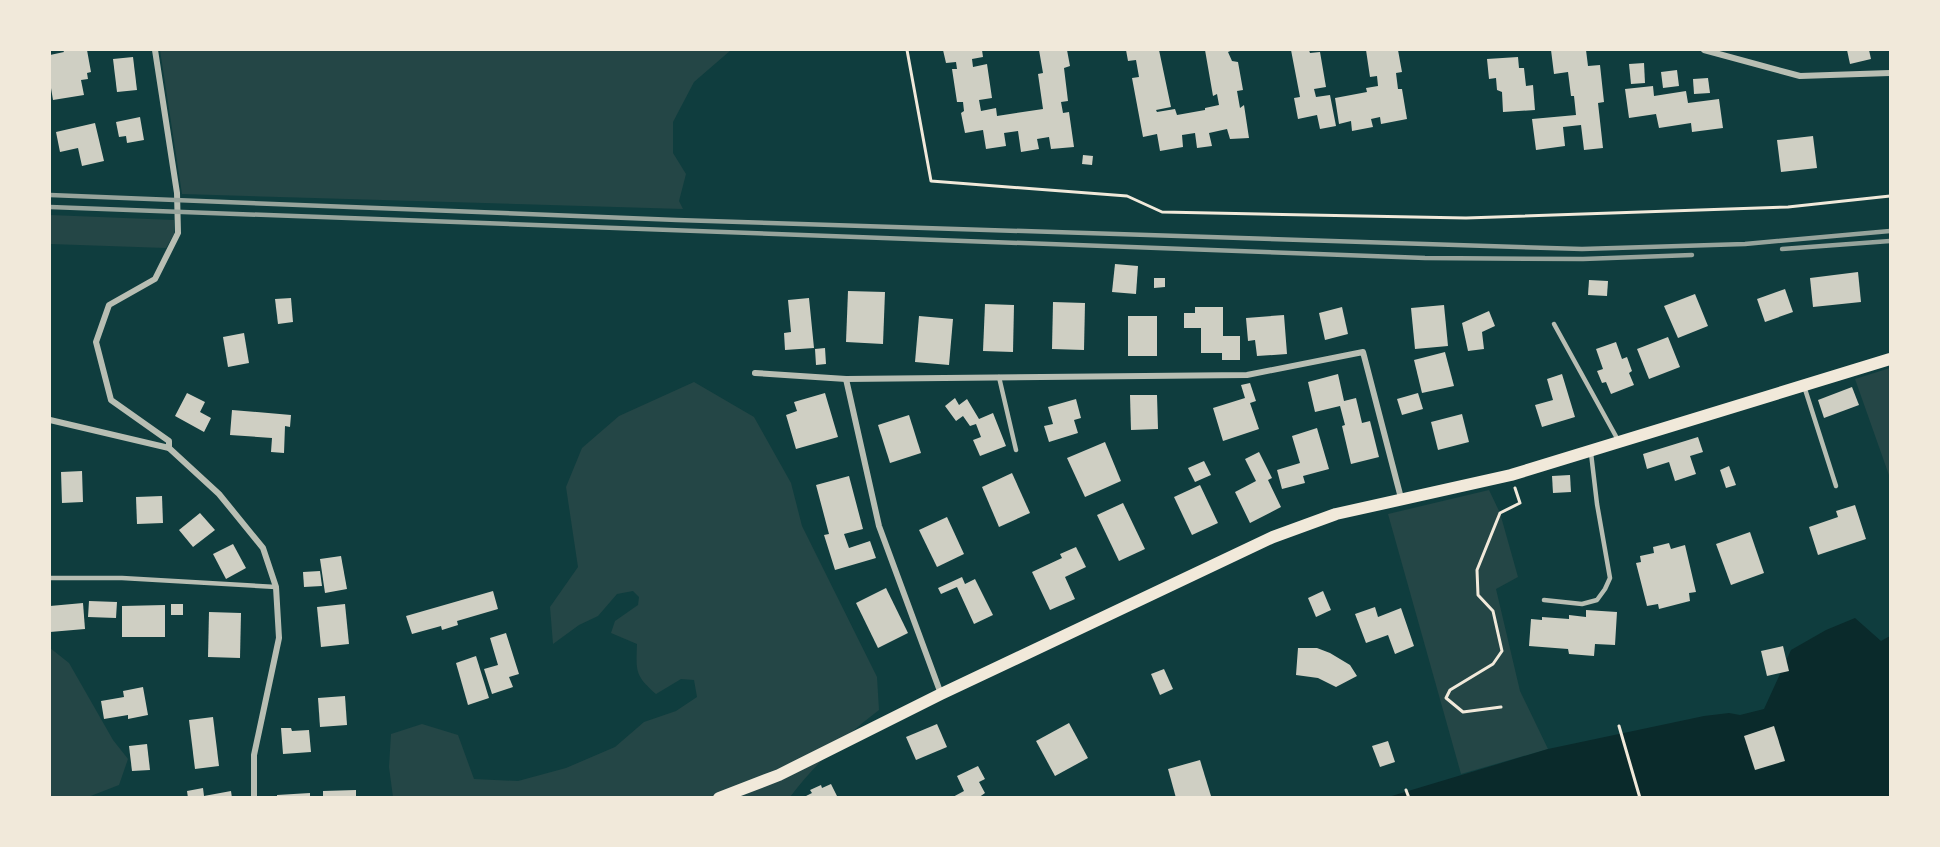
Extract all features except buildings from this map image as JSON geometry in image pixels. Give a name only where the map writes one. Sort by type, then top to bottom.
[{"type":"main road","points":[[719,798],[779,775],[941,694],[1273,537],[1336,514],[1511,475],[1890,359]]},
{"type":"street","points":[[155,50],[177,193],[178,233],[155,279],[109,305],[96,342],[111,400],[169,441],[169,448]]},
{"type":"street","points":[[1704,50],[1729,53],[1800,76],[1890,73]]},
{"type":"street","points":[[755,373],[846,379],[1248,375],[1363,352],[1401,498]]},
{"type":"street","points":[[846,379],[879,526],[941,694]]},
{"type":"street","points":[[50,420],[169,448],[219,494],[263,548],[276,587],[279,638],[254,755],[254,798]]},
{"type":"lane","points":[[1554,324],[1619,442]]},
{"type":"lane","points":[[999,377],[1016,450]]},
{"type":"lane","points":[[1804,386],[1836,486]]},
{"type":"lane","points":[[1544,600],[1582,604],[1597,600],[1610,578],[1597,504],[1591,451]]},
{"type":"lane","points":[[50,578],[122,578],[276,587]]},
{"type":"path","points":[[907,50],[931,181],[1126,196],[1162,212],[1466,218],[1788,207],[1890,196]]},
{"type":"path","points":[[1501,707],[1463,712],[1446,698],[1450,690],[1493,664],[1502,651],[1493,611],[1478,595],[1477,570],[1500,513],[1520,503],[1511,475]]},
{"type":"path","points":[[1619,726],[1640,798]]},
{"type":"path","points":[[1406,790],[1409,798]]},
{"type":"shaded area","points":[[160,50],[731,50],[694,82],[673,122],[673,153],[686,174],[679,201],[683,209],[182,194]]},
{"type":"shaded area","points":[[50,215],[174,220],[174,234],[166,248],[50,244]]},
{"type":"shaded area","points":[[1890,368],[1890,478],[1855,379]]},
{"type":"shaded area","points":[[694,382],[754,417],[791,483],[802,526],[877,677],[879,710],[832,750],[790,797],[393,797],[389,767],[391,734],[422,724],[458,735],[474,779],[518,781],[566,768],[615,747],[644,722],[676,711],[697,697],[694,680],[681,679],[656,694],[638,672],[637,644],[611,633],[615,621],[638,605],[639,597],[633,591],[617,594],[598,616],[579,625],[553,644],[550,607],[578,567],[566,487],[582,448],[619,416]]},
{"type":"shaded area","points":[[1489,490],[1500,513],[1518,577],[1496,589],[1520,691],[1548,749],[1461,774],[1388,514]]},
{"type":"shaded area","points":[[1855,618],[1881,641],[1890,636],[1890,797],[1385,798],[1548,749],[1704,716],[1729,713],[1740,715],[1764,709],[1791,650],[1826,630]]},
{"type":"shaded area","points":[[50,648],[69,663],[113,740],[128,759],[119,785],[88,797],[50,797]]},
{"type":"railway","points":[[50,195],[677,220],[1582,249],[1745,244],[1890,231]]},
{"type":"railway","points":[[50,207],[1425,258],[1583,259],[1692,255]]},
{"type":"railway","points":[[1782,249],[1890,241]]}]
